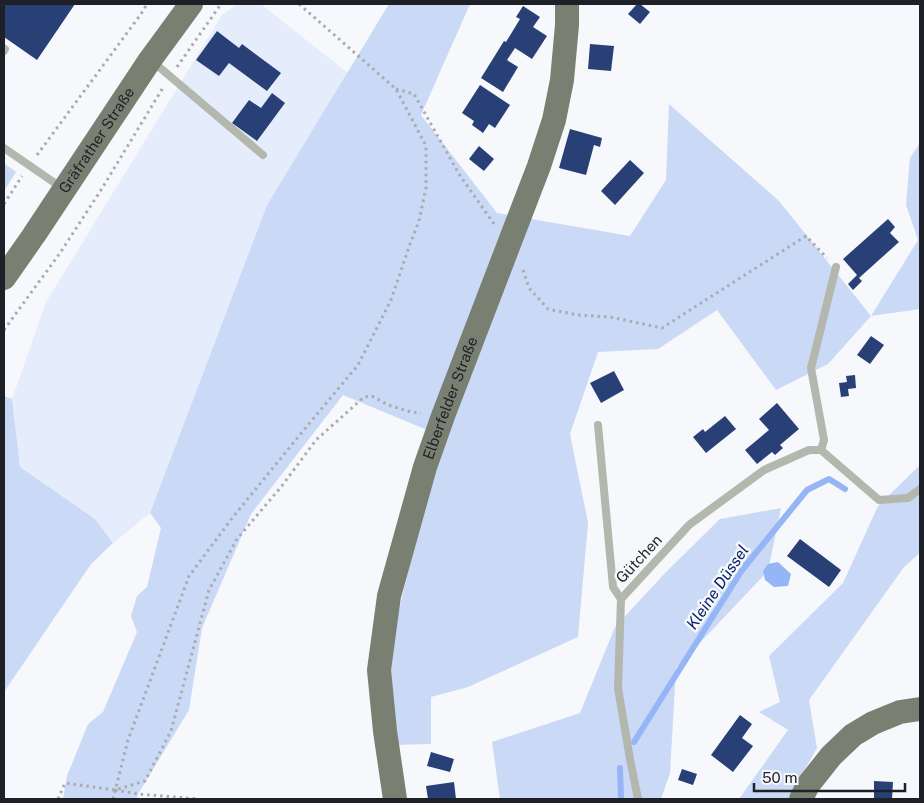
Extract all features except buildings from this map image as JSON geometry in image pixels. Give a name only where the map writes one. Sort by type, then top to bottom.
[{"type":"main road","name":"Gräfrather Straße","points":[[4,278],[150,60],[190,4]]},
{"type":"main road","name":"Elberfelder Straße","points":[[395,799],[384,731],[379,670],[389,596],[425,467],[512,239],[554,120],[562,80],[567,4]]},
{"type":"main road","points":[[801,799],[808,785],[831,756],[853,735],[873,723],[900,712],[920,709]]},
{"type":"lane","points":[[150,60],[263,155]]},
{"type":"lane","points":[[4,148],[64,189]]},
{"type":"lane","points":[[836,267],[811,368],[824,440],[821,450],[878,500],[908,498],[920,489]]},
{"type":"lane","points":[[598,425],[612,586],[622,599]]},
{"type":"lane","name":"Gütchen","points":[[638,799],[618,688],[622,599],[689,525],[764,470],[809,450],[821,450]]},
{"type":"path","points":[[4,204],[29,166],[147,4]]},
{"type":"path","points":[[4,330],[60,253],[91,206],[170,76],[221,4]]},
{"type":"path","points":[[113,799],[128,740],[189,576],[233,516],[302,430],[358,365],[391,300],[419,221],[426,188],[426,146],[396,89],[299,4]]},
{"type":"path","points":[[396,89],[414,94],[459,174],[493,223],[512,239]]},
{"type":"path","points":[[529,288],[548,309],[578,315],[610,317],[662,328],[806,236],[822,252]]},
{"type":"path","points":[[115,790],[145,781],[171,730],[209,590],[237,539],[316,440],[364,397],[372,396],[388,405],[411,412],[443,416]]},
{"type":"path","points":[[58,799],[65,783],[138,794],[199,799]]},
{"type":"shaded area","points":[[237,4],[261,4],[348,73],[267,205],[150,513],[113,543],[95,519],[20,467],[12,399],[46,302],[222,15]]},
{"type":"shaded area","points":[[389,4],[470,4],[421,115],[497,213],[630,236],[666,180],[669,104],[779,201],[871,316],[828,364],[776,390],[717,310],[658,349],[598,352],[570,434],[588,523],[578,637],[468,687],[431,697],[431,744],[395,745],[386,663],[424,507],[444,437],[343,395],[251,514],[202,628],[189,710],[138,794],[137,799],[63,799],[67,776],[88,724],[103,712],[137,632],[131,616],[137,596],[147,587],[161,528],[150,513],[267,205]]},
{"type":"shaded area","points":[[920,143],[920,309],[871,316],[918,240],[906,205],[910,158]]},
{"type":"shaded area","points":[[4,163],[16,172],[4,191]]},
{"type":"shaded area","points":[[4,396],[12,399],[20,467],[95,519],[113,543],[91,564],[4,692]]},
{"type":"shaded area","points":[[920,465],[920,553],[904,567],[809,700],[817,748],[788,799],[739,799],[788,730],[759,712],[780,702],[769,656],[843,583],[878,506]]},
{"type":"shaded area","points":[[781,508],[768,571],[676,668],[670,773],[661,799],[500,799],[492,742],[580,713],[615,627],[667,571],[720,519]]},
{"type":"water","points":[[778,562],[791,574],[788,586],[774,587],[765,580],[763,571],[768,564]]},
{"type":"waterway","name":"Kleine Düssel","points":[[634,742],[742,570],[807,490],[829,479],[845,489]]},
{"type":"waterway","name":"Kleine Düssel","points":[[620,768],[621,799]]}]
